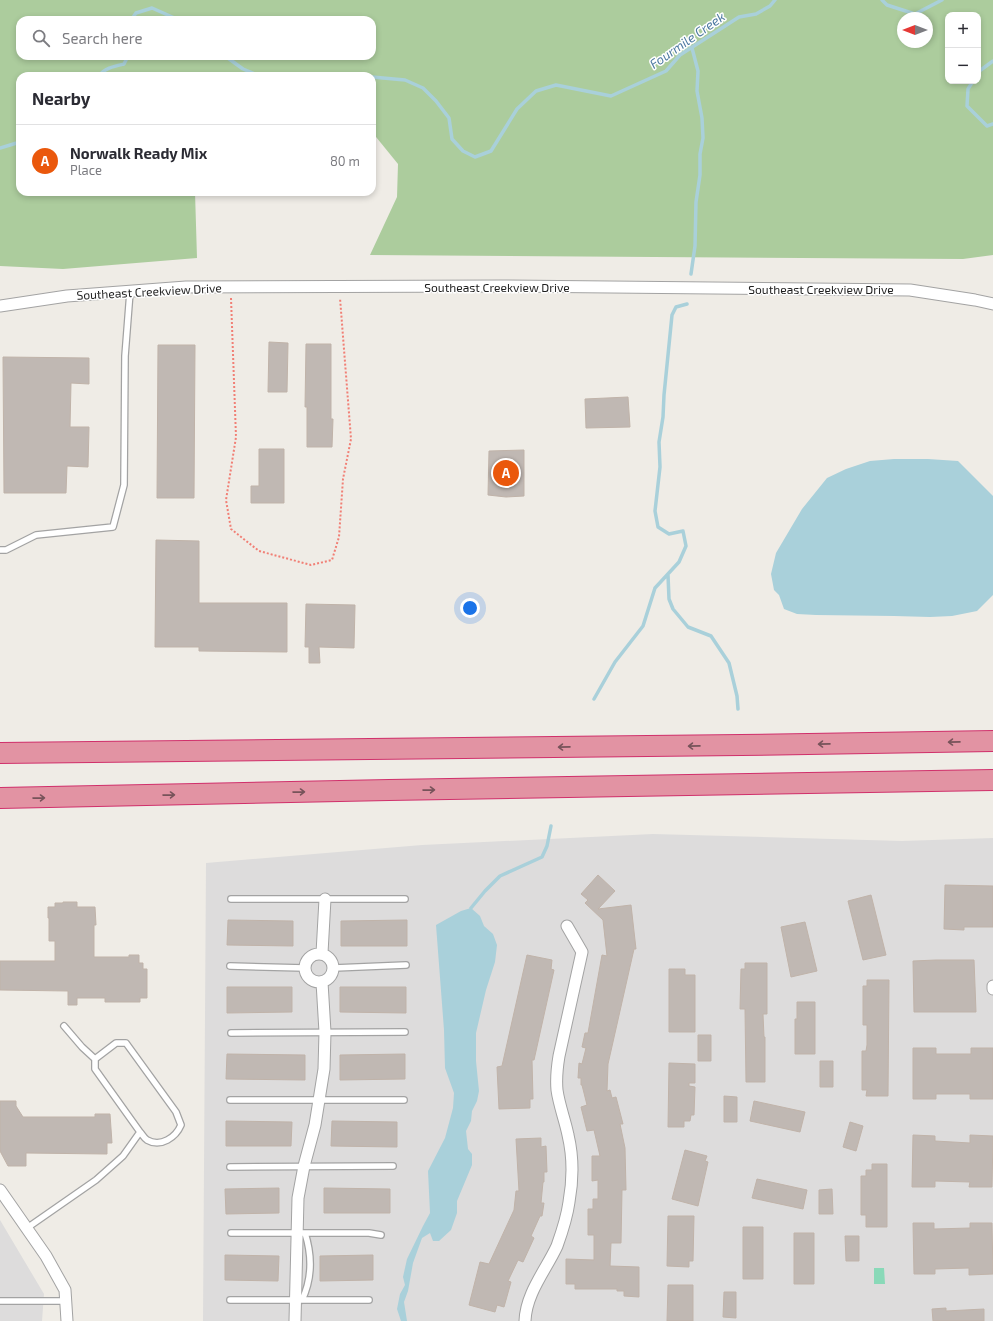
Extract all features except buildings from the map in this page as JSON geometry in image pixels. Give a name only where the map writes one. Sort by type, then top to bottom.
[{"type":"highway","points":[[0,753],[993,741]]},
{"type":"highway","points":[[0,798],[993,780]]},
{"type":"street","name":"Southeast Creekview Drive","points":[[0,306],[67,296],[186,287],[339,286],[910,290],[993,304]]},
{"type":"street","points":[[322,953],[325,899]]},
{"type":"street","points":[[525,1321],[530,1298],[559,1239],[569,1202],[571,1159],[568,1135],[557,1090],[556,1073],[582,952],[567,926]]},
{"type":"street","points":[[322,953],[331,959],[334,968],[331,976],[326,981],[314,981],[307,975],[305,968],[306,963],[314,954],[322,953]]},
{"type":"street","points":[[295,1321],[299,1300],[301,1233],[298,1198],[304,1166],[315,1125],[324,1069],[325,1032],[322,982]]},
{"type":"street","points":[[0,1190],[46,1256],[65,1290],[67,1321]]},
{"type":"lane","points":[[0,550],[6,550],[36,535],[114,527],[124,485],[125,356],[130,292]]},
{"type":"lane","points":[[231,899],[405,899]]},
{"type":"lane","points":[[334,968],[406,965]]},
{"type":"lane","points":[[230,966],[305,968]]},
{"type":"lane","points":[[64,1026],[82,1047],[95,1059],[95,1069],[146,1140],[158,1143],[169,1140],[178,1131],[181,1125],[176,1112],[126,1043],[116,1043],[95,1059]]},
{"type":"lane","points":[[231,1032],[404,1032]]},
{"type":"lane","points":[[230,1100],[404,1100]]},
{"type":"lane","points":[[27,1228],[96,1180],[123,1156],[140,1132]]},
{"type":"lane","points":[[230,1166],[392,1166]]},
{"type":"lane","points":[[231,1233],[369,1233],[381,1235]]},
{"type":"lane","points":[[230,1300],[369,1300]]},
{"type":"lane","points":[[0,1301],[66,1301]]},
{"type":"path","points":[[231,287],[236,437],[226,500],[231,529],[259,551],[311,564],[332,560],[339,537],[343,479],[351,439],[339,286]]},
{"type":"shaded area","points":[[653,834],[902,841],[993,838],[993,1321],[203,1321],[206,863],[422,845]]},
{"type":"shaded area","points":[[0,1220],[44,1294],[42,1321],[0,1321]]},
{"type":"green space","points":[[0,0],[993,0],[993,255],[963,259],[370,255],[397,197],[398,164],[376,137],[376,72],[16,72],[16,196],[195,196],[197,258],[63,269],[0,266]]},
{"type":"green space","points":[[874,1268],[884,1268],[885,1284],[874,1284]]},
{"type":"water","points":[[894,459],[958,461],[993,496],[993,595],[977,611],[952,616],[816,615],[797,614],[784,609],[779,595],[774,590],[771,574],[776,553],[802,509],[827,478],[846,469],[870,461]]},
{"type":"water","points":[[471,908],[480,916],[484,926],[493,934],[497,945],[495,962],[486,990],[476,1033],[476,1061],[479,1091],[477,1101],[472,1111],[471,1121],[466,1131],[468,1149],[472,1154],[472,1165],[457,1201],[457,1213],[451,1230],[439,1241],[433,1241],[430,1233],[422,1238],[413,1263],[408,1291],[404,1302],[407,1321],[401,1321],[397,1309],[400,1294],[405,1285],[403,1277],[407,1259],[430,1213],[428,1171],[445,1138],[453,1108],[454,1093],[445,1068],[444,1030],[436,925],[461,911]]},
{"type":"waterway","name":"Fourmile Creek","points":[[376,77],[405,80],[423,88],[436,101],[449,118],[452,139],[463,151],[475,157],[491,151],[517,109],[536,91],[556,85],[611,96],[666,71],[680,55],[739,17],[756,14],[770,6],[775,0]]},
{"type":"waterway","name":"Fourmile Creek","points":[[882,0],[887,5],[915,14],[942,0]]},
{"type":"waterway","name":"Fourmile Creek","points":[[134,16],[136,13],[152,8],[170,16]]},
{"type":"waterway","points":[[691,274],[695,246],[696,202],[700,175],[700,154],[703,138],[702,118],[697,91],[698,71],[692,48]]},
{"type":"waterway","name":"Fourmile Creek","points":[[102,72],[107,69],[124,64],[126,60]]},
{"type":"waterway","name":"Fourmile Creek","points":[[231,60],[243,69],[250,72]]},
{"type":"waterway","name":"Fourmile Creek","points":[[981,70],[993,61]]},
{"type":"waterway","name":"Fourmile Creek","points":[[971,84],[968,89],[967,106],[987,126],[993,124]]},
{"type":"waterway","name":"Fourmile Creek","points":[[0,148],[16,143]]},
{"type":"waterway","points":[[594,699],[615,662],[643,626],[655,588],[679,562],[686,546],[683,531],[669,534],[658,527],[655,511],[660,467],[659,442],[663,417],[672,315],[676,307],[687,304]]},
{"type":"waterway","points":[[668,575],[669,599],[673,609],[688,627],[711,636],[729,663],[737,696],[738,709]]},
{"type":"waterway","points":[[471,908],[500,876],[542,857],[547,846],[551,826]]},
{"type":"place","name":"Norwalk Ready Mix","points":[[506,473]]}]
